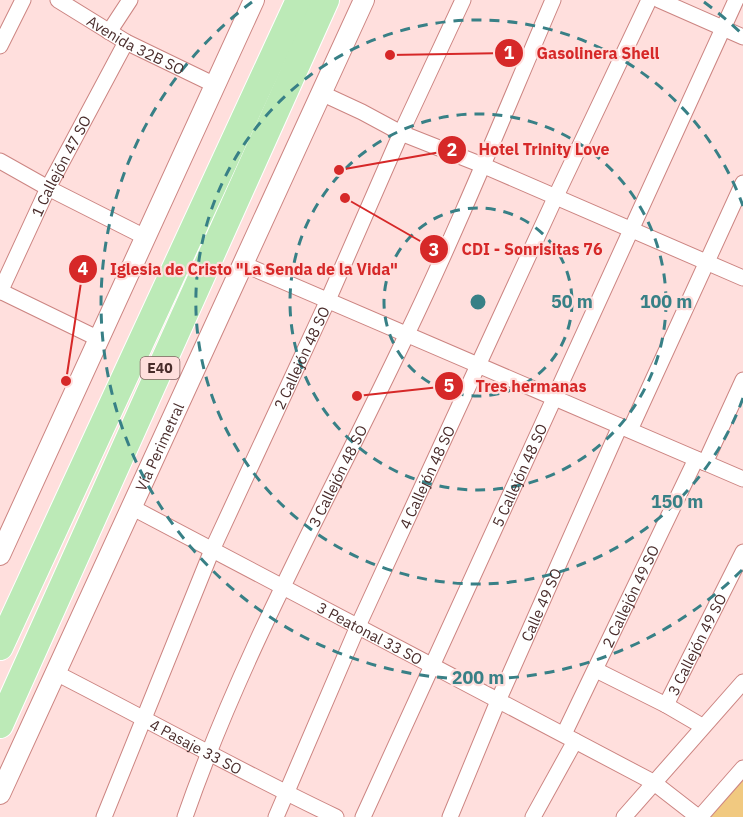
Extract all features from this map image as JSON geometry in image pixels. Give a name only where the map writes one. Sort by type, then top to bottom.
[{"type":"highway","name":"E40","points":[[0,647],[299,0]]},
{"type":"highway","name":"Vía Perimetral","points":[[0,725],[326,0]]},
{"type":"street","points":[[0,46],[23,0]]},
{"type":"street","name":"Avenida 32B SO","points":[[58,0],[126,42],[215,85]]},
{"type":"street","points":[[109,32],[130,0]]},
{"type":"street","points":[[0,555],[254,0]]},
{"type":"street","name":"Vía Perimetral","points":[[0,794],[364,0]]},
{"type":"street","name":"2 Callejón 48 SO","points":[[104,817],[212,550],[463,0]]},
{"type":"street","name":"3 Callejón 48 SO","points":[[186,817],[208,754],[283,587],[407,335],[553,0]]},
{"type":"street","name":"4 Callejón 48 SO","points":[[276,817],[358,626],[649,0]]},
{"type":"street","points":[[659,0],[743,37]]},
{"type":"street","name":"5 Callejón 48 SO","points":[[363,817],[736,0]]},
{"type":"street","name":"1 Callejón 47 SO","points":[[0,291],[48,188],[126,42]]},
{"type":"street","points":[[321,93],[401,133],[556,196],[743,279]]},
{"type":"street","points":[[0,161],[145,237]]},
{"type":"street","name":"Calle 49 SO","points":[[450,817],[498,701],[625,428],[743,183]]},
{"type":"street","points":[[243,264],[743,479]]},
{"type":"street","points":[[0,291],[99,339]]},
{"type":"street","name":"2 Callejón 49 SO","points":[[533,817],[569,738],[596,670],[743,380]]},
{"type":"street","name":"3 Peatonal 33 SO","points":[[133,508],[653,782],[699,817]]},
{"type":"street","name":"3 Callejón 49 SO","points":[[666,705],[743,552]]},
{"type":"street","points":[[596,670],[702,726]]},
{"type":"street","name":"4 Pasaje 33 SO","points":[[56,673],[208,754],[336,817]]},
{"type":"street","points":[[624,817],[743,682]]},
{"type":"street","points":[[699,817],[743,768]]},
{"type":"shaded area","points":[[741,778],[743,780],[743,817],[694,817]]},
{"type":"place","name":"Gasolinera Shell","points":[[390,55]]},
{"type":"place","name":"Hotel Trinity Love","points":[[339,170]]},
{"type":"place","name":"CDI - Sonrisitas 76","points":[[345,198]]},
{"type":"place","name":"Iglesia de Cristo \"La Senda de la Vida\"","points":[[66,381]]},
{"type":"place","name":"Tres hermanas","points":[[357,396]]}]
